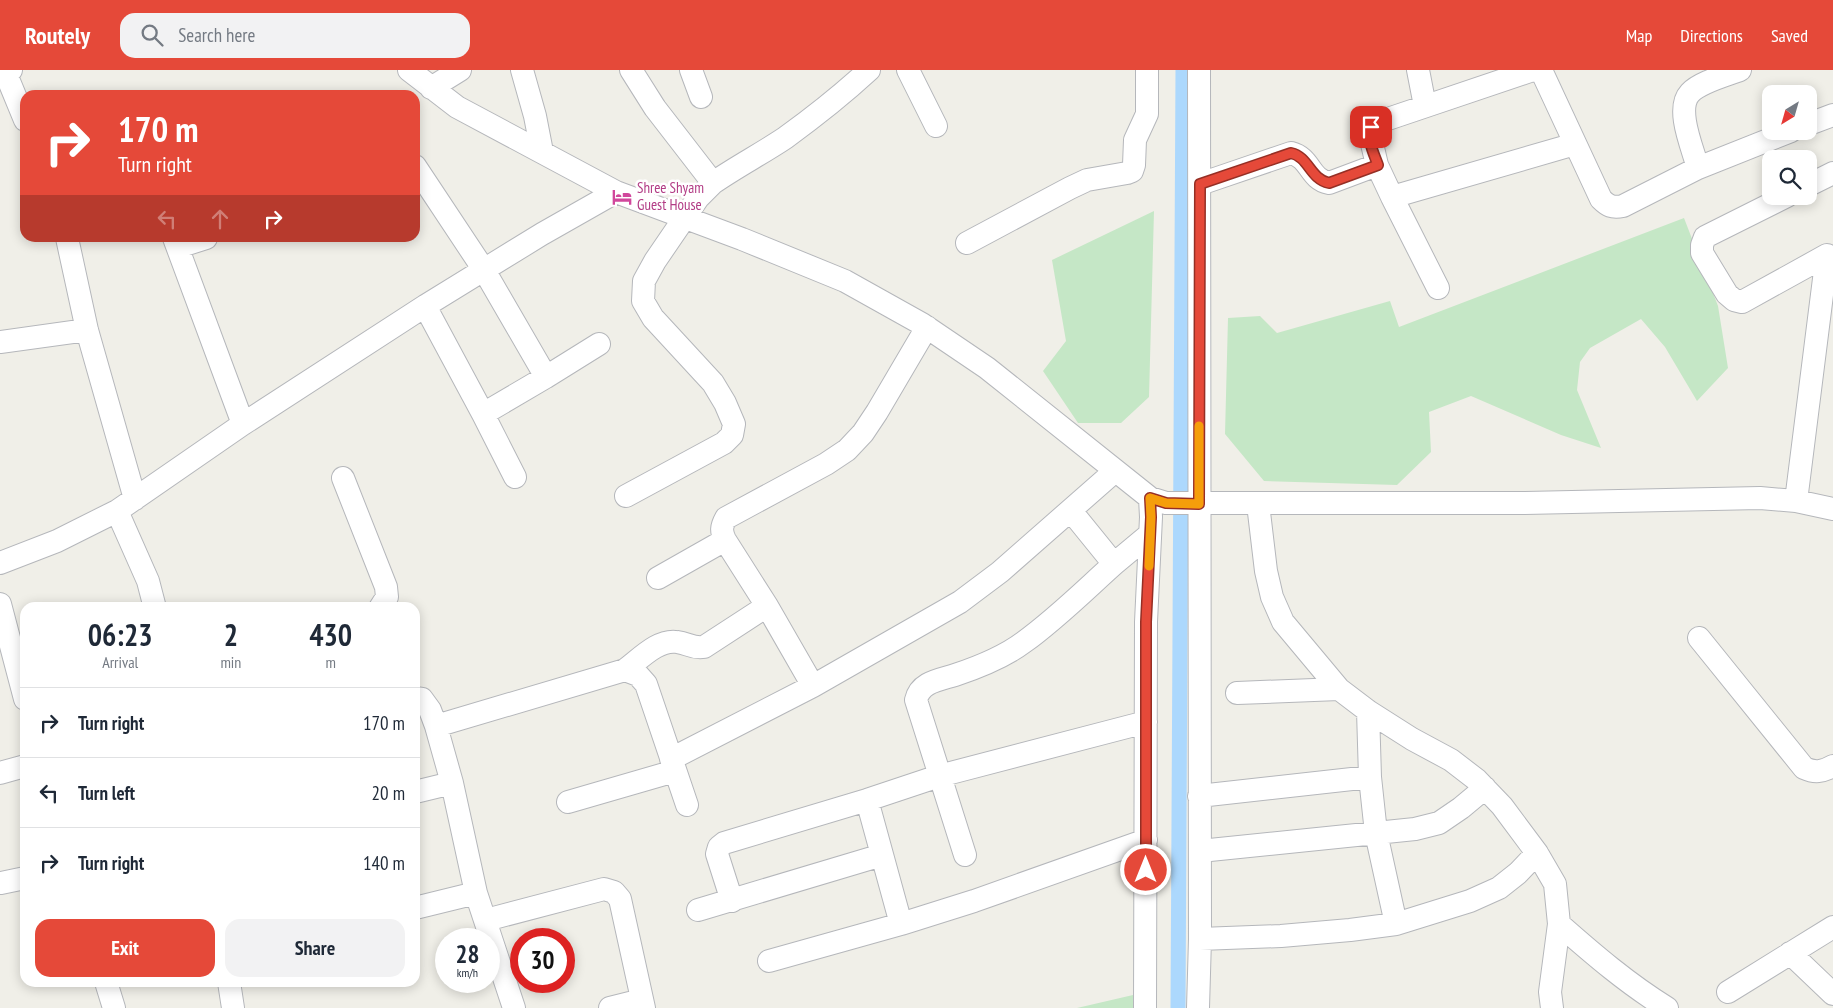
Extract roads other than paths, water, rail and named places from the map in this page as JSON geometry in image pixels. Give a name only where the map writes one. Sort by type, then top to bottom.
[{"type":"street","points":[[408,70],[457,107],[616,192],[742,239],[845,281],[927,327],[987,368],[1115,471],[1158,500],[1194,504],[1258,504],[1525,503],[1760,498],[1796,501],[1833,510]]},
{"type":"street","points":[[431,88],[460,70]]},
{"type":"street","points":[[522,70],[535,116],[542,152]]},
{"type":"street","points":[[632,70],[655,108],[713,183]]},
{"type":"street","points":[[691,70],[701,98]]},
{"type":"street","points":[[626,496],[724,443],[732,435],[734,424],[713,383],[653,318],[643,301],[644,281],[667,241],[698,198],[713,183],[784,138],[832,102],[869,70]]},
{"type":"street","points":[[908,70],[936,126]]},
{"type":"street","points":[[967,243],[1087,180],[1132,171],[1135,140],[1147,114],[1147,70]]},
{"type":"street","points":[[1198,1008],[1200,851],[1194,504],[1200,184],[1199,70]]},
{"type":"street","points":[[1418,70],[1425,106]]},
{"type":"street","points":[[1438,288],[1392,197],[1378,165],[1369,131],[1376,124],[1533,70]]},
{"type":"street","points":[[1541,70],[1601,199],[1608,206],[1616,208],[1623,206],[1698,168],[1768,140]]},
{"type":"street","points":[[1698,168],[1684,118],[1684,106],[1689,93],[1698,78],[1740,70]]},
{"type":"street","points":[[6,74],[20,108]]},
{"type":"street","points":[[1818,121],[1833,115]]},
{"type":"street","points":[[1392,197],[1575,144]]},
{"type":"street","points":[[1200,184],[1291,153],[1302,158],[1314,175],[1322,182],[1329,183],[1378,165]]},
{"type":"street","points":[[1817,181],[1833,173]]},
{"type":"street","points":[[420,174],[484,270],[546,377]]},
{"type":"street","points":[[0,563],[57,541],[126,504],[243,424],[425,306],[616,192]]},
{"type":"street","points":[[1769,205],[1705,237],[1702,244],[1702,253],[1727,294],[1734,300],[1742,302],[1830,253]]},
{"type":"street","points":[[68,242],[126,504],[153,602]]},
{"type":"street","points":[[176,242],[243,424]]},
{"type":"street","points":[[1796,501],[1828,291],[1830,253]]},
{"type":"street","points":[[425,306],[515,478]]},
{"type":"street","points":[[813,686],[726,540],[722,532],[722,525],[726,518],[826,464],[846,450],[863,433],[877,412],[927,327]]},
{"type":"street","points":[[0,342],[87,330]]},
{"type":"street","points":[[483,414],[599,344]]},
{"type":"street","points":[[568,802],[673,765],[960,602],[1000,572],[1115,471]]},
{"type":"street","points":[[343,478],[386,587],[387,597],[384,602]]},
{"type":"street","points":[[1145,1008],[1146,622],[1150,534],[1158,500]]},
{"type":"street","points":[[1258,504],[1266,571],[1272,597],[1283,622],[1339,688],[1368,711],[1412,739],[1451,760],[1477,780],[1502,806],[1537,853],[1555,884],[1559,924],[1550,992],[1552,1008]]},
{"type":"street","points":[[1070,511],[1114,564]]},
{"type":"street","points":[[965,855],[916,700],[918,692],[924,685],[968,671],[997,658],[1024,642],[1150,534]]},
{"type":"street","points":[[658,578],[726,540]]},
{"type":"street","points":[[0,604],[20,683]]},
{"type":"street","points":[[436,726],[625,670],[659,644],[670,641],[680,642],[696,648],[704,647],[767,606]]},
{"type":"street","points":[[1699,638],[1804,768],[1814,772],[1825,771],[1833,766]]},
{"type":"street","points":[[625,670],[638,674],[646,684],[687,805]]},
{"type":"street","points":[[1237,693],[1339,688]]},
{"type":"street","points":[[420,699],[430,710],[436,726],[452,783],[476,893],[514,1008]]},
{"type":"street","points":[[1368,711],[1370,778],[1376,833],[1396,924]]},
{"type":"street","points":[[732,901],[717,854],[719,847],[724,842],[867,800],[939,776],[1146,722]]},
{"type":"street","points":[[0,773],[20,767]]},
{"type":"street","points":[[1199,796],[1370,778]]},
{"type":"street","points":[[420,791],[452,783]]},
{"type":"street","points":[[1200,851],[1415,829],[1439,823],[1485,788]]},
{"type":"street","points":[[867,800],[900,924]]},
{"type":"street","points":[[769,961],[974,901],[1146,840]]},
{"type":"street","points":[[1200,939],[1290,935],[1396,924],[1470,902],[1499,888],[1518,874],[1537,853]]},
{"type":"street","points":[[698,910],[882,855]]},
{"type":"street","points":[[1,883],[20,879]]},
{"type":"street","points":[[486,920],[604,889],[614,892],[620,900],[643,1004],[610,1008]]},
{"type":"street","points":[[420,907],[476,893]]},
{"type":"street","points":[[1559,924],[1658,1005]]},
{"type":"street","points":[[1728,992],[1833,927]]},
{"type":"street","points":[[1790,953],[1833,994]]},
{"type":"street","points":[[108,987],[114,1008]]},
{"type":"street","points":[[230,987],[234,1008]]},
{"type":"waterway","points":[[1178,1008],[1183,70]]},
{"type":"place","name":"Shree Shyam Guest House","points":[[622,197]]}]
